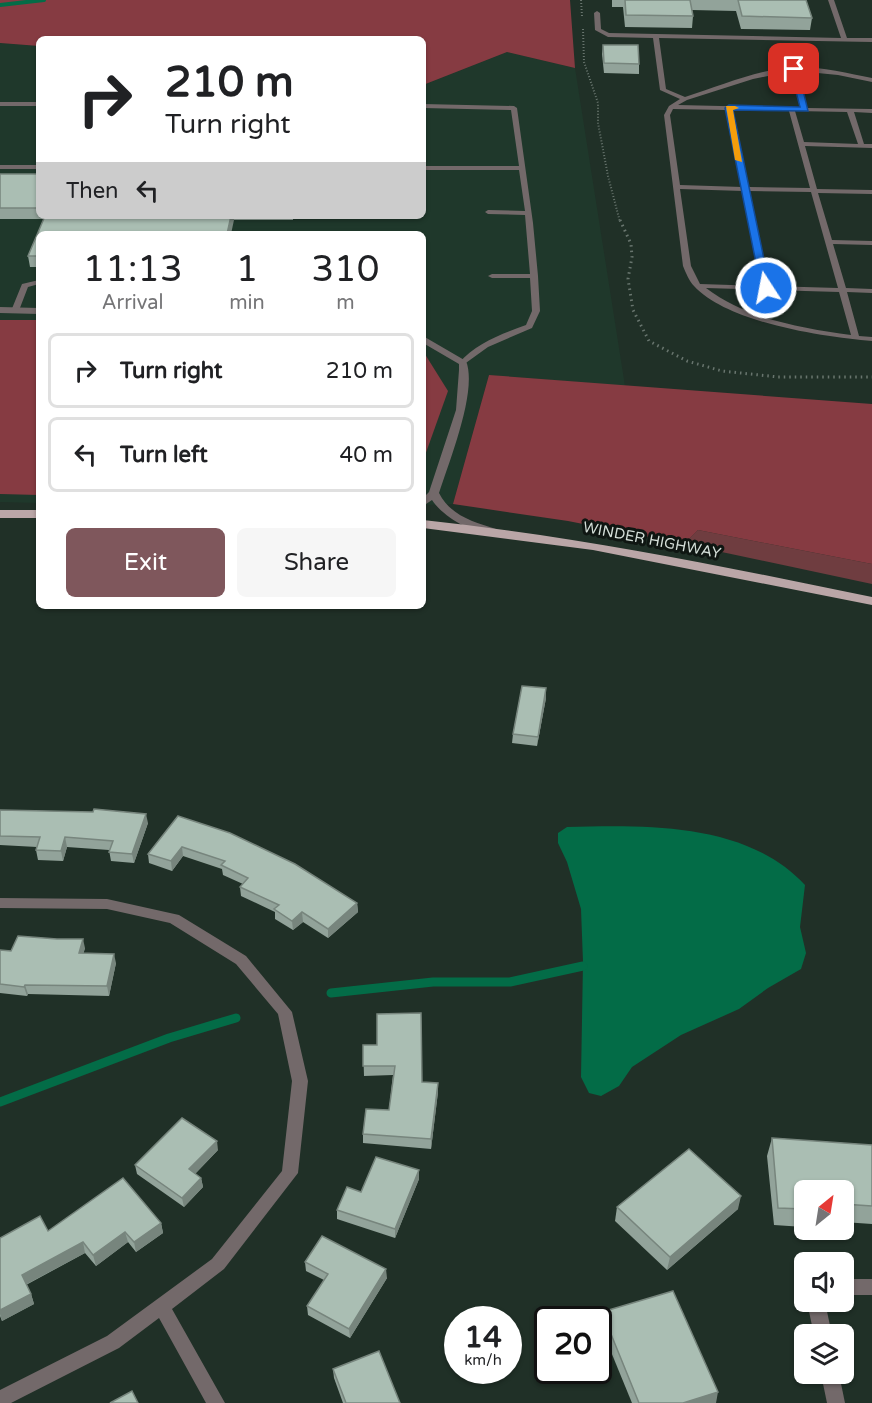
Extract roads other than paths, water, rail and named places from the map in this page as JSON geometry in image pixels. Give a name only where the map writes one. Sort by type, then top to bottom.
[{"type":"main road","points":[[0,513],[36,514]]},
{"type":"main road","name":"WINDER HIGHWAY","points":[[426,524],[492,531],[646,555],[872,602]]},
{"type":"street","points":[[0,310],[36,311]]},
{"type":"street","points":[[426,341],[463,363],[461,410],[434,493],[426,500]]},
{"type":"street","points":[[434,493],[439,503],[455,517],[492,531]]},
{"type":"street","points":[[0,903],[106,904],[174,919],[241,960],[285,1012],[300,1081],[290,1173],[218,1264],[113,1342],[0,1399]]},
{"type":"street","points":[[854,1287],[872,1287]]},
{"type":"street","points":[[161,1306],[216,1403]]},
{"type":"street","points":[[832,1384],[836,1403]]},
{"type":"lane","points":[[831,0],[845,40]]},
{"type":"lane","points":[[597,13],[598,30],[601,33],[872,40]]},
{"type":"lane","points":[[656,36],[663,90],[685,99]]},
{"type":"lane","points":[[794,69],[805,110]]},
{"type":"lane","points":[[872,81],[838,73],[794,69],[752,77],[685,99],[671,107],[667,115],[687,266],[698,286],[723,303],[748,313],[803,329],[872,339]]},
{"type":"lane","points":[[0,104],[36,104]]},
{"type":"lane","points":[[426,106],[514,108],[534,276],[536,312],[529,326],[494,340],[470,355],[463,363]]},
{"type":"lane","points":[[671,107],[872,111]]},
{"type":"lane","points":[[729,108],[766,288]]},
{"type":"lane","points":[[791,109],[856,338]]},
{"type":"lane","points":[[850,111],[861,146]]},
{"type":"lane","points":[[802,144],[872,146]]},
{"type":"lane","points":[[0,167],[36,167]]},
{"type":"lane","points":[[426,168],[522,168]]},
{"type":"lane","points":[[677,187],[872,192]]},
{"type":"lane","points":[[488,212],[527,213]]},
{"type":"lane","points":[[829,242],[872,243]]},
{"type":"lane","points":[[492,276],[534,276]]},
{"type":"lane","points":[[15,311],[25,286],[36,283]]},
{"type":"lane","points":[[698,286],[872,291]]},
{"type":"waterway","points":[[0,5],[44,0]]},
{"type":"waterway","points":[[331,993],[433,982],[510,982],[583,966]]},
{"type":"waterway","points":[[0,1102],[169,1038],[236,1018]]}]
